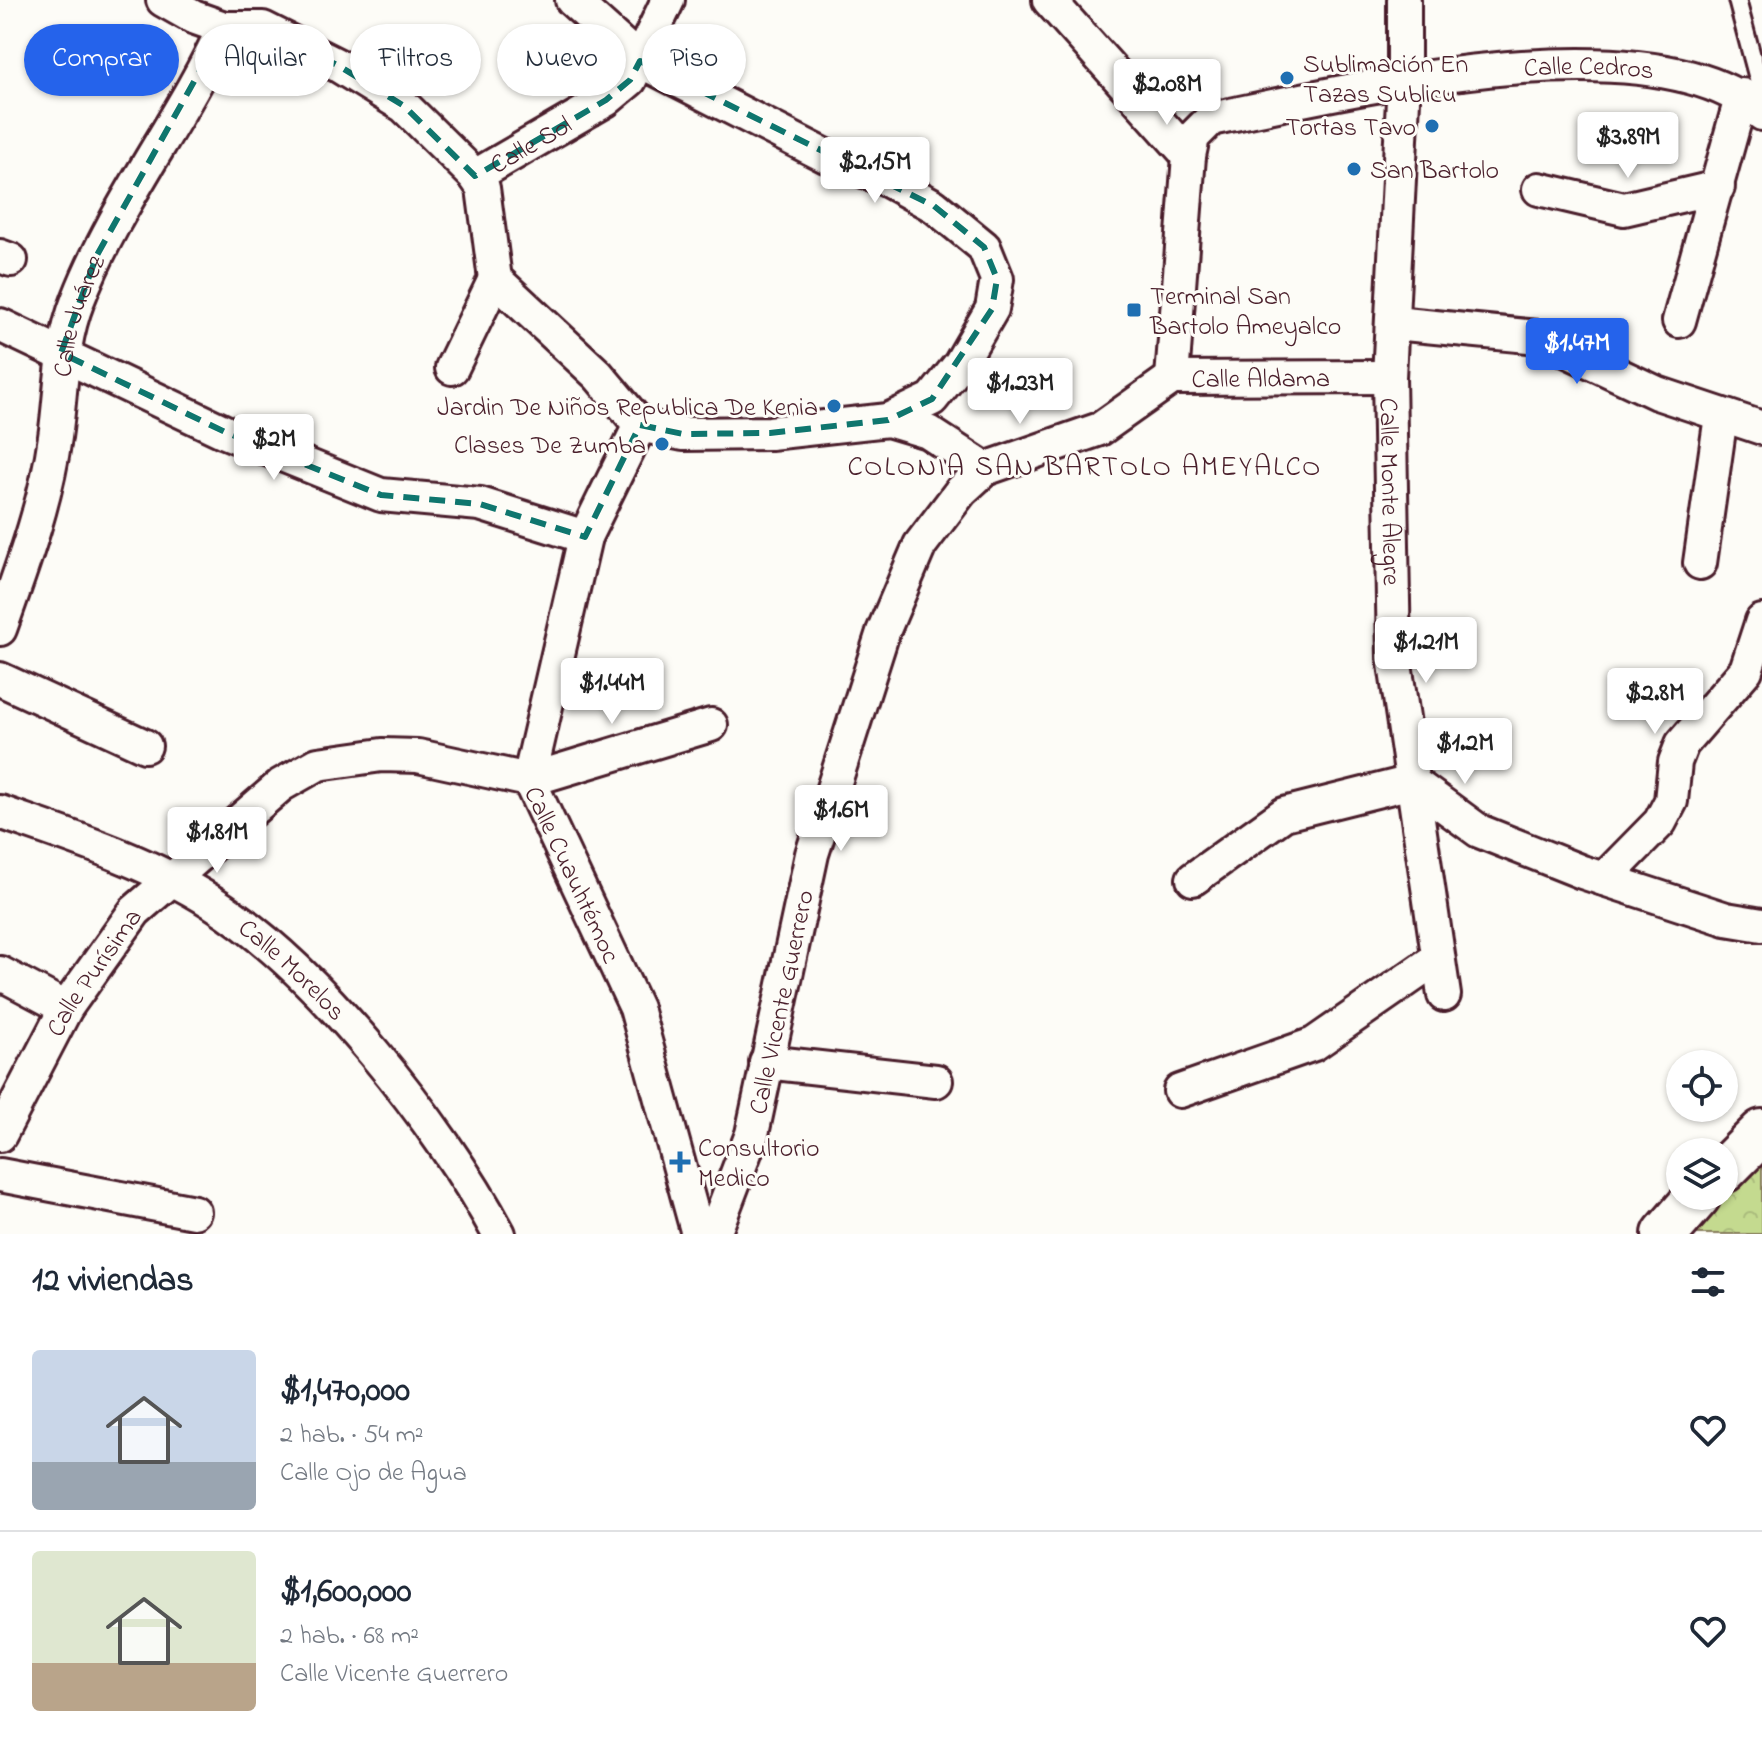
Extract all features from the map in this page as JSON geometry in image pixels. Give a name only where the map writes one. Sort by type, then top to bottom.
[{"type":"main road","points":[[1738,1156],[1762,1132]]},
{"type":"main road","points":[[1665,1234],[1686,1210]]},
{"type":"street","points":[[163,0],[213,24]]},
{"type":"street","points":[[495,279],[598,375],[640,425],[683,434],[770,433],[888,420],[932,399],[960,364],[992,309],[997,279],[984,247],[934,206],[887,180],[826,156],[640,61],[572,0]]},
{"type":"street","name":"Calle Sol","points":[[475,176],[606,100],[630,80],[668,0]]},
{"type":"street","points":[[1049,0],[1189,156],[1172,378]]},
{"type":"street","name":"Calle Monte Alegre","points":[[1404,0],[1404,80],[1389,377],[1394,657],[1444,995]]},
{"type":"street","points":[[334,64],[404,106],[475,176],[483,188],[490,221],[495,279],[452,368]]},
{"type":"street","name":"Calle Cedros","points":[[1189,156],[1193,137],[1211,119],[1404,80],[1502,69],[1631,66],[1697,80],[1755,101]]},
{"type":"street","name":"Calle Juárez","points":[[0,629],[31,540],[52,452],[61,353],[77,302],[97,255],[195,85]]},
{"type":"street","points":[[1679,321],[1718,187],[1755,101]]},
{"type":"street","points":[[1539,189],[1624,209],[1718,187]]},
{"type":"street","points":[[1394,323],[1538,337],[1657,393],[1762,428]]},
{"type":"street","points":[[0,325],[225,432],[381,495],[480,504],[585,537]]},
{"type":"street","name":"Calle Aldama","points":[[985,469],[1100,429],[1172,378],[1389,377]]},
{"type":"street","points":[[1700,563],[1721,416]]},
{"type":"street","points":[[888,420],[928,432],[985,469]]},
{"type":"street","name":"Calle Cuauhtémoc","points":[[640,425],[585,537],[529,780],[636,1008],[698,1234]]},
{"type":"street","name":"Calle Vicente Guerrero","points":[[714,1234],[752,1134],[812,854],[883,632],[920,545],[961,491],[985,469]]},
{"type":"street","points":[[1604,879],[1660,822],[1671,801],[1675,762],[1682,744],[1746,670],[1757,645],[1762,621]]},
{"type":"street","points":[[0,679],[145,746]]},
{"type":"street","points":[[529,780],[711,725]]},
{"type":"street","name":"Calle Purísima","points":[[0,1135],[66,1008],[135,911],[281,785],[318,764],[382,755],[418,756],[529,780]]},
{"type":"street","points":[[1193,879],[1284,814],[1412,782],[1479,831],[1604,879],[1726,919],[1762,925]]},
{"type":"street","name":"Calle Morelos","points":[[0,812],[76,838],[169,879],[210,901],[265,938],[363,1041],[468,1180],[499,1234]]},
{"type":"street","points":[[1180,1091],[1314,1044],[1438,958]]},
{"type":"street","points":[[0,973],[66,1008]]},
{"type":"street","points":[[766,1062],[936,1081]]},
{"type":"street","points":[[0,1175],[194,1212]]},
{"type":"lane","points":[[1737,0],[1755,101]]},
{"type":"highlighted area","points":[[224,28],[263,28],[339,66],[404,106],[475,176],[606,100],[630,80],[640,61],[934,206],[984,247],[997,279],[992,309],[932,399],[888,420],[770,433],[683,434],[640,425],[585,537],[480,504],[381,495],[225,432],[61,353],[97,255]]},
{"type":"green space","points":[[1762,1111],[1762,1234],[1674,1234],[1683,1210],[1738,1210],[1738,1143]]},
{"type":"place","name":"Sublimación En Tazas Sublicu","points":[[1287,78]]},
{"type":"place","name":"Tortas Tavo","points":[[1432,126]]},
{"type":"place","name":"San Bartolo","points":[[1354,169]]},
{"type":"place","name":"Terminal San Bartolo Ameyalco","points":[[1134,310]]},
{"type":"place","name":"Jardin De Niños Republica De Kenia","points":[[834,406]]},
{"type":"place","name":"Clases De Zumba","points":[[662,444]]},
{"type":"place","name":"Consultorio Medico","points":[[680,1162]]},
{"type":"district","name":"COLONIA SAN BARTOLO AMEYALCO","points":[[1085,465]]}]
